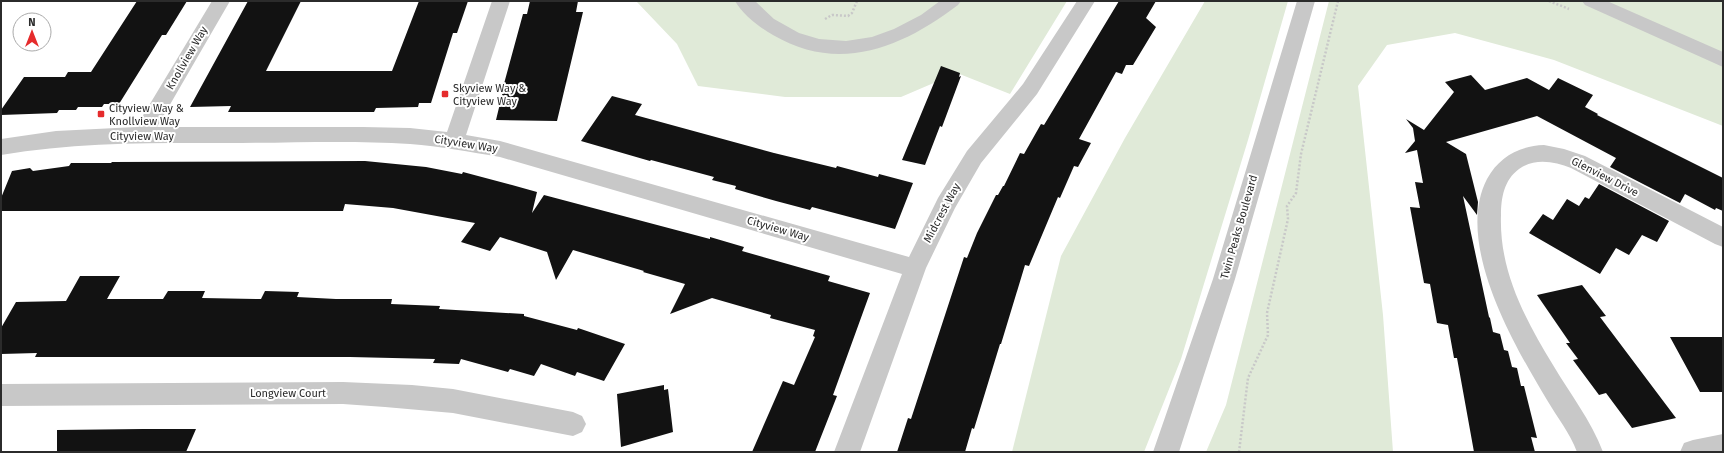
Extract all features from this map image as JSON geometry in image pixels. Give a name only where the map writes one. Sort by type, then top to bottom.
[{"type":"street","name":"Knollview Way","points":[[142,135],[221,1]]},
{"type":"street","points":[[454,141],[501,1]]},
{"type":"street","points":[[744,1],[768,24],[787,36],[821,47],[847,48],[871,44],[892,38],[921,22],[952,1]]},
{"type":"street","name":"Midcrest Way","points":[[847,452],[915,268],[946,204],[974,157],[1030,89],[1086,1]]},
{"type":"street","name":"Twin Peaks Boulevard","points":[[1166,452],[1222,285],[1306,1]]},
{"type":"street","points":[[1591,1],[1723,60]]},
{"type":"street","name":"Cityview Way","points":[[1,147],[56,138],[142,135],[360,135],[410,136],[454,141],[500,149],[915,268]]},
{"type":"street","name":"Glenview Drive","points":[[1590,452],[1581,431],[1519,329],[1505,297],[1498,275],[1491,242],[1490,209],[1491,195],[1495,182],[1501,172],[1510,164],[1529,155],[1550,153],[1565,157],[1578,162],[1723,238]]},
{"type":"street","name":"Longview Court","points":[[1,395],[343,393],[395,395],[453,401],[573,424]]},
{"type":"street","points":[[1693,452],[1723,446]]},
{"type":"path","points":[[825,19],[832,15],[848,16],[852,13],[857,1]]},
{"type":"path","points":[[1239,452],[1248,378],[1268,334],[1267,313],[1288,219],[1287,206],[1296,194],[1301,154],[1338,1]]},
{"type":"green space","points":[[636,1],[1067,1],[1010,94],[957,73],[901,97],[785,97],[698,86],[677,44]]},
{"type":"green space","points":[[1205,1],[1288,1],[1248,140],[1181,359],[1144,452],[1012,452],[1061,256],[1125,138]]},
{"type":"green space","points":[[1329,1],[1723,1],[1723,126],[1554,60],[1455,33],[1387,45],[1358,86],[1383,315],[1393,452],[1206,452],[1226,405]]},
{"type":"building","points":[[137,1],[187,1],[166,35],[162,35],[119,104],[104,104],[102,107],[78,107],[76,110],[59,110],[57,113],[1,115],[1,110],[24,77],[65,77],[68,72],[91,72]]},
{"type":"building","points":[[248,1],[301,1],[266,71],[392,71],[419,1],[468,1],[457,33],[453,33],[431,103],[419,103],[418,107],[376,108],[374,112],[228,112],[231,106],[190,107]]},
{"type":"building","points":[[530,1],[578,1],[576,12],[583,12],[557,121],[496,120],[502,91],[523,14],[527,14]]},
{"type":"building","points":[[1119,1],[1156,1],[1146,18],[1156,27],[1133,65],[1126,65],[1122,74],[1116,72],[1079,139],[1091,143],[1078,167],[1074,166],[1060,198],[1058,197],[1029,266],[1025,265],[974,429],[972,428],[965,452],[897,452],[908,418],[911,419],[964,257],[967,258],[977,233],[996,195],[998,195],[1004,186],[1020,153],[1024,154],[1041,124],[1044,125]]},
{"type":"building","points":[[941,66],[960,73],[959,77],[961,76],[942,127],[940,126],[925,165],[902,160]]},
{"type":"building","points":[[1471,75],[1485,90],[1527,78],[1549,90],[1558,78],[1593,95],[1585,107],[1598,114],[1597,115],[1723,178],[1723,211],[1716,208],[1715,210],[1685,194],[1680,203],[1610,167],[1616,158],[1537,116],[1446,142],[1466,154],[1478,202],[1477,215],[1463,196],[1489,317],[1493,332],[1500,334],[1504,350],[1508,351],[1512,367],[1517,368],[1521,386],[1524,386],[1537,438],[1531,437],[1535,452],[1474,452],[1457,358],[1454,358],[1448,325],[1437,323],[1430,284],[1424,283],[1410,207],[1420,208],[1415,182],[1423,183],[1417,150],[1405,153],[1415,141],[1413,128],[1406,119],[1424,130],[1454,92],[1445,82]]},
{"type":"building","points":[[612,96],[642,104],[635,115],[774,153],[836,168],[837,166],[878,177],[879,174],[913,183],[895,229],[812,207],[810,210],[776,201],[735,189],[736,186],[712,180],[714,177],[651,160],[650,161],[581,141]]},
{"type":"building","points":[[365,161],[426,167],[462,174],[463,172],[537,192],[532,213],[544,195],[744,247],[742,251],[830,276],[828,281],[870,293],[833,395],[837,396],[815,452],[752,452],[783,381],[794,385],[815,337],[813,336],[815,330],[770,318],[771,315],[712,298],[670,314],[685,284],[643,272],[644,271],[573,250],[556,280],[547,252],[500,237],[490,251],[461,242],[475,223],[393,208],[345,204],[343,211],[1,211],[1,198],[12,171],[30,168],[33,171],[69,166],[71,163],[112,162]]},
{"type":"building","points":[[1599,184],[1669,221],[1657,242],[1642,235],[1629,255],[1616,248],[1600,274],[1529,233],[1543,214],[1553,220],[1567,199],[1579,206],[1585,197],[1589,199]]},
{"type":"building","points":[[80,276],[120,276],[107,299],[163,299],[168,291],[205,291],[202,298],[261,299],[265,291],[299,292],[297,297],[392,299],[391,304],[440,306],[439,309],[524,314],[524,316],[577,330],[578,328],[625,344],[604,381],[577,372],[575,376],[541,364],[534,376],[510,369],[508,372],[461,359],[459,364],[433,363],[435,359],[350,357],[35,357],[37,353],[1,354],[1,328],[16,302],[66,301]]},
{"type":"building","points":[[1582,285],[1606,316],[1600,317],[1676,418],[1632,428],[1606,393],[1599,395],[1573,360],[1578,359],[1566,343],[1570,343],[1537,295]]},
{"type":"building","points":[[1670,337],[1723,337],[1723,392],[1700,392]]},
{"type":"building","points":[[664,385],[664,390],[668,389],[673,432],[621,447],[617,394]]},
{"type":"building","points":[[196,429],[186,452],[57,452],[57,430]]},
{"type":"place","name":"Skyview Way & Cityview Way","points":[[445,94]]},
{"type":"place","name":"Cityview Way & Knollview Way","points":[[101,114]]}]
